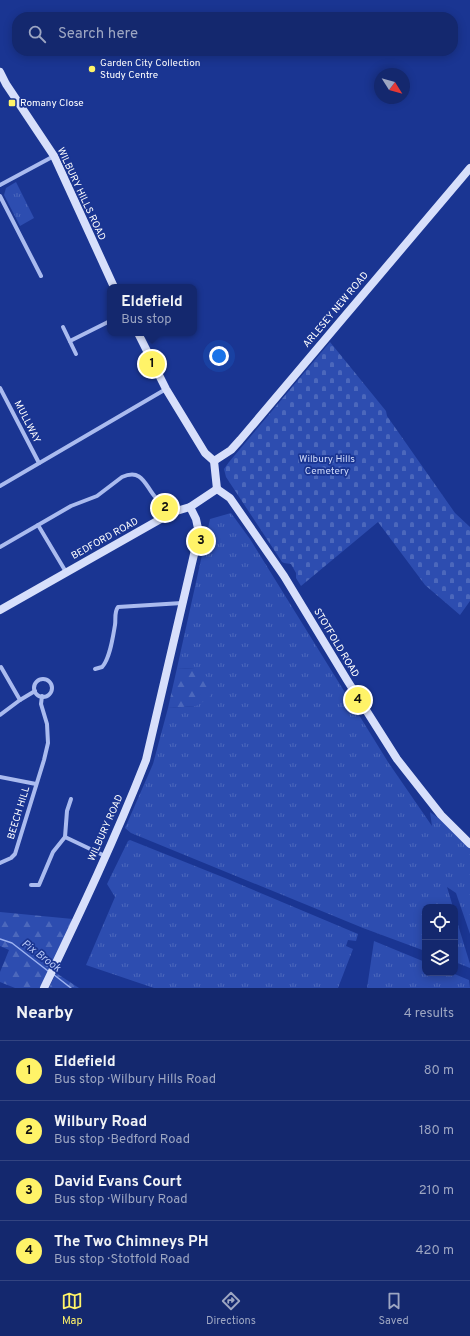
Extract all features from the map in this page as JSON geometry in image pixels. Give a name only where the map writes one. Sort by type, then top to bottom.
[{"type":"street","name":"WILBURY HILLS ROAD","points":[[0,72],[3,86],[54,156],[113,284]]},
{"type":"street","points":[[0,185],[54,156]]},
{"type":"street","name":"ARLESEY NEW ROAD","points":[[214,461],[231,450],[240,440],[470,168]]},
{"type":"street","points":[[0,196],[41,276]]},
{"type":"street","points":[[70,341],[107,322]]},
{"type":"street","points":[[63,327],[76,354]]},
{"type":"street","points":[[140,336],[166,389],[205,453],[214,461],[217,489]]},
{"type":"street","name":"MULLWAY","points":[[0,388],[39,463]]},
{"type":"street","points":[[0,486],[166,389]]},
{"type":"street","points":[[0,547],[71,506],[97,496],[126,475],[131,474],[142,478],[148,484],[156,498]]},
{"type":"street","name":"BEDFORD ROAD","points":[[0,610],[173,512],[190,507],[217,489]]},
{"type":"street","name":"STOTFOLD ROAD","points":[[217,489],[230,498],[284,576],[347,680],[398,759],[441,815],[470,844]]},
{"type":"street","name":"WILBURY ROAD","points":[[44,988],[105,856],[146,760],[199,533],[196,519],[190,507]]},
{"type":"street","name":"BEDFORD ROAD","points":[[38,525],[66,572]]},
{"type":"street","points":[[95,669],[102,667],[106,661],[114,625],[115,610],[118,607],[183,603]]},
{"type":"street","points":[[1,667],[20,700]]},
{"type":"street","points":[[42,679],[51,684],[51,691],[47,696],[39,695],[35,691],[35,685],[42,679]]},
{"type":"street","points":[[0,715],[35,691]]},
{"type":"street","name":"BEECH HILL","points":[[0,863],[11,858],[14,854],[46,750],[48,736],[46,718],[41,704],[42,696]]},
{"type":"street","name":"BEECH HILL","points":[[0,777],[36,784]]},
{"type":"street","points":[[31,885],[40,885],[53,852],[65,837],[66,811],[71,799]]},
{"type":"street","points":[[65,837],[105,856]]},
{"type":"green space","points":[[16,182],[34,218],[20,226],[4,195],[6,188]]},
{"type":"green space","name":"Wilbury Hills Cemetery","points":[[330,342],[386,411],[387,416],[455,513],[470,527],[470,601],[460,615],[425,585],[378,522],[301,586],[296,578],[296,573],[291,564],[282,562],[226,477],[224,469],[229,462]]},
{"type":"green space","points":[[231,513],[250,539],[388,762],[432,826],[430,812],[444,822],[470,848],[470,934],[456,893],[447,887],[452,904],[422,904],[422,950],[363,928],[131,833],[125,828],[153,764],[168,708],[196,706],[195,669],[177,668],[210,519]]},
{"type":"green space","points":[[177,668],[195,669],[217,685],[209,698],[196,706],[168,708]]},
{"type":"green space","points":[[130,840],[358,934],[356,941],[348,940],[346,946],[353,949],[338,988],[154,988],[86,965],[115,897],[107,884],[128,841]]},
{"type":"green space","points":[[0,912],[73,919],[40,988],[15,988],[0,982],[0,972],[9,950],[0,946]]},
{"type":"green space","points":[[458,925],[470,964],[470,968],[458,963]]},
{"type":"green space","points":[[374,941],[422,961],[422,976],[458,975],[469,980],[470,988],[367,988]]},
{"type":"green space","points":[[56,973],[79,988],[49,988]]},
{"type":"waterway","name":"Pix Brook","points":[[0,939],[12,943],[48,971]]},
{"type":"waterway","name":"Pix Brook","points":[[53,974],[71,988]]},
{"type":"place","name":"Garden City Collection Study Centre","points":[[92,69]]},
{"type":"place","name":"Romany Close","points":[[12,103]]},
{"type":"place","name":"Eldefield","points":[[152,364]]},
{"type":"place","name":"Wilbury Road","points":[[165,508]]},
{"type":"place","name":"David Evans Court","points":[[201,541]]},
{"type":"place","name":"The Two Chimneys PH","points":[[358,700]]}]
